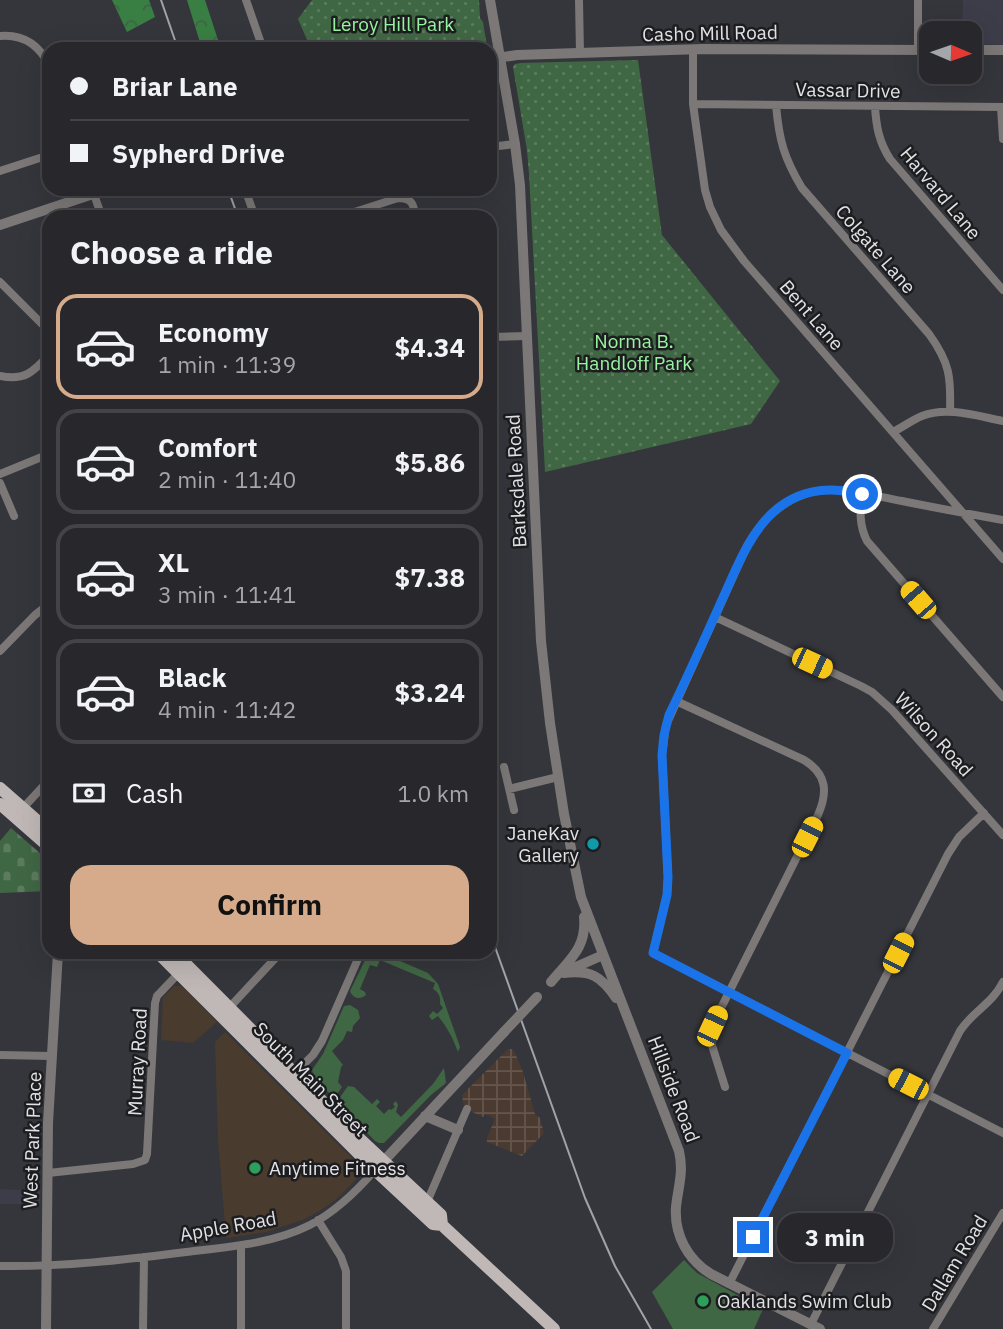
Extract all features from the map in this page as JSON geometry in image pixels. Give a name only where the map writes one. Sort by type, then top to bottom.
[{"type":"main road","points":[[0,788],[42,825]]},
{"type":"main road","points":[[0,804],[42,841]]},
{"type":"main road","points":[[164,959],[212,1007],[226,1013]]},
{"type":"main road","name":"South Main Street","points":[[180,959],[226,1013],[379,1166],[432,1224],[442,1225],[554,1329]]},
{"type":"main road","name":"South Main Street","points":[[226,1013],[240,1019],[291,1078]]},
{"type":"main road","name":"South Main Street","points":[[379,1166],[441,1215],[442,1225]]},
{"type":"street","points":[[246,0],[261,42]]},
{"type":"street","name":"Barksdale Road","points":[[490,0],[494,42]]},
{"type":"street","points":[[579,0],[580,53]]},
{"type":"street","points":[[918,0],[918,50]]},
{"type":"street","points":[[0,36],[12,36],[28,41],[42,54]]},
{"type":"street","name":"Casho Mill Road","points":[[497,58],[693,50],[918,50]]},
{"type":"street","name":"Bent Lane","points":[[693,50],[693,104],[705,190],[710,207],[728,241],[1003,559]]},
{"type":"street","points":[[982,50],[1003,50]]},
{"type":"street","name":"Barksdale Road","points":[[497,66],[516,144],[520,185],[541,641],[549,716],[580,897],[603,955]]},
{"type":"street","name":"Vassar Drive","points":[[693,104],[1002,107]]},
{"type":"street","name":"Colgate Lane","points":[[776,105],[784,154],[802,188],[941,351],[949,370],[950,412]]},
{"type":"street","name":"Harvard Lane","points":[[875,106],[877,131],[890,159],[1003,290]]},
{"type":"street","points":[[1002,107],[1003,139]]},
{"type":"street","points":[[497,146],[516,144]]},
{"type":"street","points":[[0,171],[42,157]]},
{"type":"street","points":[[0,225],[79,196]]},
{"type":"street","points":[[361,210],[392,199],[408,198],[414,204],[414,210]]},
{"type":"street","points":[[374,206],[374,210]]},
{"type":"street","points":[[0,282],[42,324]]},
{"type":"street","points":[[497,337],[527,335]]},
{"type":"street","points":[[0,376],[21,377],[31,373],[42,362]]},
{"type":"street","points":[[893,432],[923,415],[932,413],[950,412],[1003,421]]},
{"type":"street","points":[[0,474],[42,457]]},
{"type":"street","points":[[0,483],[13,516]]},
{"type":"street","points":[[1003,520],[841,490],[818,491],[798,497],[778,508],[755,533],[666,725],[663,744],[667,895],[653,953],[1003,1133]]},
{"type":"street","points":[[862,494],[860,522],[867,541],[1003,697]]},
{"type":"street","points":[[0,651],[42,610]]},
{"type":"street","name":"Wilson Road","points":[[715,617],[872,692],[892,710],[1003,835]]},
{"type":"street","points":[[676,701],[804,760],[815,768],[823,781],[825,798],[818,815],[710,1033],[724,1087]]},
{"type":"street","points":[[504,766],[514,810]]},
{"type":"street","points":[[509,789],[558,777]]},
{"type":"street","points":[[23,808],[42,788]]},
{"type":"street","points":[[729,1284],[953,845],[984,813]]},
{"type":"street","points":[[551,982],[581,946],[585,928],[580,897]]},
{"type":"street","name":"Apple Road","points":[[0,1266],[84,1264],[144,1257],[242,1245],[300,1230],[346,1200],[551,982],[603,955]]},
{"type":"street","name":"Hillside Road","points":[[603,955],[680,1152],[682,1174],[676,1212],[680,1239],[686,1250],[699,1266],[711,1274],[815,1327]]},
{"type":"street","name":"West Park Place","points":[[46,1329],[51,1056],[58,959]]},
{"type":"street","points":[[226,1013],[275,959]]},
{"type":"street","points":[[291,1078],[322,1041],[358,959]]},
{"type":"street","points":[[564,973],[588,973],[604,981],[626,1013]]},
{"type":"street","name":"Murray Road","points":[[48,1172],[133,1164],[145,1160],[148,1154],[155,1003],[157,996],[178,974]]},
{"type":"street","points":[[815,1327],[928,1094],[966,1022],[994,998],[1003,982]]},
{"type":"street","points":[[0,1055],[51,1056]]},
{"type":"street","points":[[427,1202],[467,1109]]},
{"type":"street","points":[[425,1116],[458,1129]]},
{"type":"street","name":"Dallam Road","points":[[933,1329],[1003,1213]]},
{"type":"street","points":[[318,1220],[341,1257],[346,1271],[346,1329]]},
{"type":"street","points":[[241,1329],[242,1245]]},
{"type":"street","points":[[143,1329],[144,1257]]},
{"type":"shaded area","points":[[963,0],[1003,0],[1003,45],[982,44],[982,21],[962,21]]},
{"type":"shaded area","points":[[174,986],[182,986],[217,1022],[193,1043],[161,1040],[163,998]]},
{"type":"shaded area","points":[[225,1032],[361,1170],[341,1195],[305,1219],[266,1232],[226,1238],[218,1139],[215,1042]]},
{"type":"shaded area","points":[[508,1049],[514,1051],[522,1069],[535,1114],[540,1118],[544,1133],[522,1156],[487,1142],[495,1119],[485,1114],[483,1117],[464,1108],[462,1095]]},
{"type":"shaded area","points":[[0,1189],[40,1191],[40,1204],[0,1204]]},
{"type":"green space","points":[[112,0],[149,0],[155,17],[127,32]]},
{"type":"green space","points":[[187,0],[205,0],[219,42],[200,42]]},
{"type":"green space","name":"Leroy Hill Park","points":[[312,0],[479,0],[486,42],[308,42],[298,19]]},
{"type":"green space","name":"Norma B. Handloff Park","points":[[638,60],[662,235],[780,381],[751,424],[545,472],[529,174],[513,67],[521,63]]},
{"type":"green space","points":[[11,828],[42,855],[42,891],[0,893],[0,841]]},
{"type":"green space","points":[[366,959],[395,959],[428,973],[438,984],[460,1047],[458,1052],[438,1016],[432,1020],[429,1016],[433,1011],[437,1014],[443,1008],[439,995],[433,989],[435,983],[380,960],[377,967],[370,965],[360,989],[366,995],[355,997],[350,991]]},
{"type":"green space","points":[[350,1005],[358,1010],[360,1018],[353,1026],[352,1032],[347,1031],[343,1040],[332,1051],[343,1065],[338,1082],[342,1087],[337,1094],[331,1095],[314,1078],[312,1070],[323,1054],[344,1006]]},
{"type":"green space","points":[[444,1068],[446,1083],[384,1143],[375,1141],[338,1100],[348,1086],[354,1087],[372,1104],[377,1099],[380,1102],[376,1106],[384,1114],[395,1107],[393,1104],[396,1101],[396,1112],[401,1117],[433,1084]]},
{"type":"green space","name":"Oaklands Swim Club","points":[[684,1260],[697,1273],[763,1309],[754,1329],[673,1329],[652,1292]]},
{"type":"railway","points":[[161,0],[176,42]]},
{"type":"railway","points":[[230,196],[236,210]]},
{"type":"railway","points":[[497,953],[585,1198],[615,1266],[651,1329]]},
{"type":"place","name":"JaneKav Gallery","points":[[593,844]]},
{"type":"place","name":"Anytime Fitness","points":[[255,1168]]},
{"type":"place","name":"Oaklands Swim Club","points":[[703,1301]]},
{"type":"route","points":[[753,1237],[847,1053],[653,953],[667,895],[668,877],[662,755],[664,735],[669,715],[747,546],[761,524],[778,508],[807,494],[841,490],[862,494]]}]
